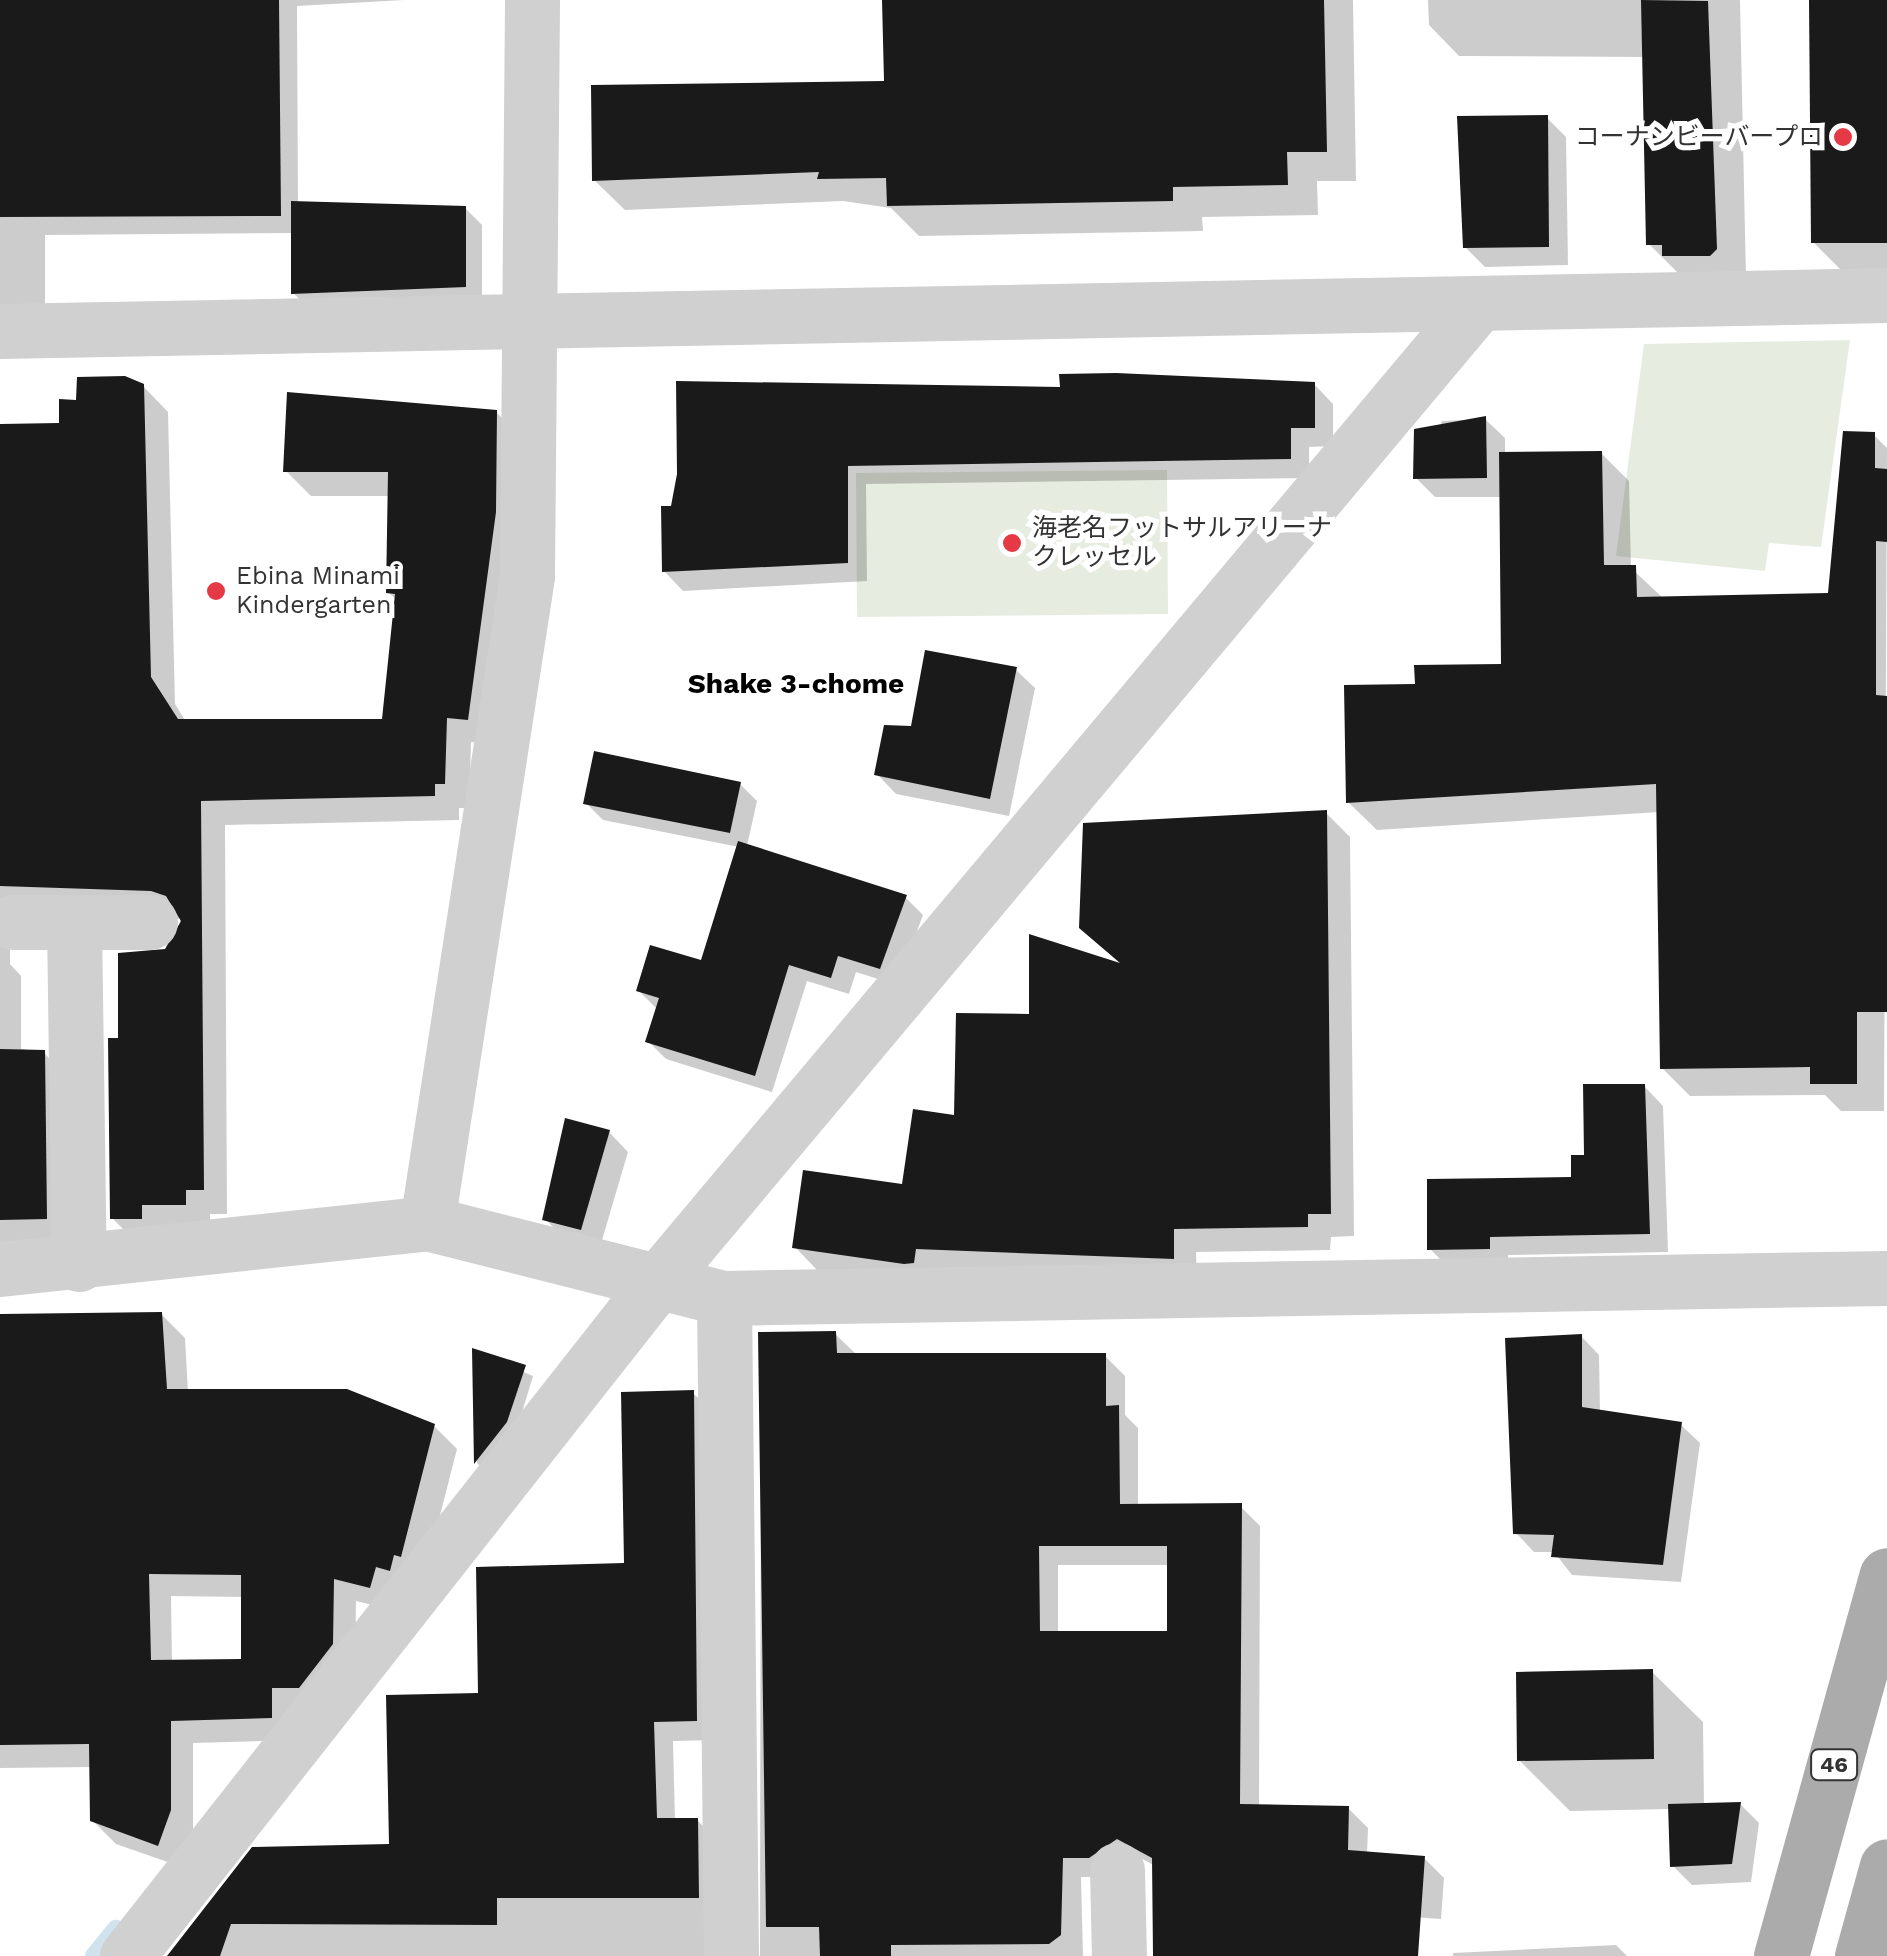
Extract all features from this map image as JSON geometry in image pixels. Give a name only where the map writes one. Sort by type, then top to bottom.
[{"type":"main road","name":"46","points":[[1781,1956],[1887,1575]]},
{"type":"main road","points":[[1862,1956],[1887,1866]]},
{"type":"street","points":[[427,1223],[527,576],[532,0]]},
{"type":"street","points":[[0,331],[1887,295]]},
{"type":"street","points":[[126,1956],[660,1279],[1478,304]]},
{"type":"street","points":[[13,922],[150,922]]},
{"type":"street","points":[[74,922],[79,1264]]},
{"type":"street","points":[[0,1269],[79,1264],[427,1223],[724,1298],[1887,1278]]},
{"type":"street","points":[[724,1298],[731,1956]]},
{"type":"street","points":[[1118,1870],[1118,1956]]},
{"type":"shaded area","points":[[1850,340],[1821,547],[1769,543],[1765,571],[1616,556],[1644,344]]},
{"type":"shaded area","name":"海老名フットサルアリーナ クレッセル","points":[[1167,470],[1168,614],[857,617],[856,473]]},
{"type":"building","points":[[0,0],[279,0],[281,216],[0,217]]},
{"type":"building","points":[[882,0],[1324,0],[1327,152],[1287,152],[1288,185],[1173,187],[1173,201],[887,206],[886,178],[817,179],[819,172],[592,181],[591,85],[884,81]]},
{"type":"building","points":[[1641,0],[1708,1],[1717,249],[1710,256],[1662,256],[1662,245],[1646,245]]},
{"type":"building","name":"コーナンビーバープロ","points":[[1809,0],[1887,0],[1887,243],[1811,243]]},
{"type":"building","points":[[1548,115],[1549,247],[1463,248],[1457,116]]},
{"type":"building","points":[[291,201],[466,206],[466,287],[291,294]]},
{"type":"building","points":[[1059,374],[1315,382],[1315,428],[1291,428],[1291,459],[848,466],[848,563],[662,572],[661,506],[671,506],[677,474],[676,381],[1060,387]]},
{"type":"building","points":[[125,376],[144,384],[151,677],[178,719],[382,719],[395,594],[386,593],[388,472],[283,472],[287,392],[497,410],[496,512],[468,720],[447,718],[445,784],[435,784],[435,796],[201,801],[204,1190],[186,1190],[186,1205],[142,1205],[142,1219],[110,1219],[108,1038],[118,1038],[118,953],[165,949],[181,921],[166,896],[151,891],[0,886],[0,424],[59,423],[59,399],[76,400],[77,377]]},
{"type":"building","points":[[1486,416],[1487,478],[1413,479],[1414,429]]},
{"type":"building","points":[[1843,431],[1875,432],[1875,468],[1887,469],[1887,542],[1876,541],[1876,695],[1887,696],[1887,1012],[1857,1012],[1857,1084],[1810,1084],[1810,1067],[1660,1069],[1656,784],[1346,803],[1344,685],[1415,684],[1414,665],[1501,664],[1499,452],[1602,451],[1604,565],[1636,565],[1637,597],[1828,593]]},
{"type":"building","points":[[925,650],[1017,667],[990,799],[874,775],[884,725],[911,726]]},
{"type":"building","points":[[594,751],[741,782],[730,833],[583,804]]},
{"type":"building","points":[[1327,810],[1331,1214],[1308,1214],[1308,1227],[1174,1229],[1174,1259],[916,1249],[914,1263],[904,1264],[792,1248],[803,1170],[902,1184],[913,1109],[954,1115],[956,1013],[1029,1014],[1029,934],[1120,963],[1079,928],[1083,823]]},
{"type":"building","points":[[738,841],[907,895],[880,969],[838,956],[831,978],[789,965],[755,1076],[645,1042],[659,998],[636,991],[650,945],[701,960]]},
{"type":"building","points":[[0,1049],[45,1050],[47,1219],[0,1220]]},
{"type":"building","points":[[1583,1084],[1645,1084],[1650,1234],[1490,1237],[1490,1249],[1427,1250],[1427,1179],[1571,1177],[1571,1155],[1584,1155]]},
{"type":"building","points":[[565,1118],[610,1130],[581,1230],[542,1220]]},
{"type":"building","points":[[162,1312],[167,1389],[347,1389],[435,1424],[401,1557],[394,1555],[390,1571],[376,1567],[370,1588],[334,1579],[333,1644],[299,1688],[272,1688],[272,1718],[171,1721],[171,1810],[158,1846],[90,1821],[89,1744],[0,1745],[0,1314]],"holes":[[[149,1574],[241,1575],[241,1659],[151,1660]]]},
{"type":"building","points":[[836,1331],[837,1353],[1106,1353],[1106,1406],[1119,1405],[1120,1504],[1242,1503],[1240,1804],[1349,1806],[1348,1850],[1425,1856],[1418,1956],[1153,1956],[1152,1858],[1117,1839],[1089,1858],[1063,1858],[1061,1935],[1049,1944],[891,1945],[891,1956],[820,1956],[819,1927],[766,1927],[758,1332]],"holes":[[[1039,1546],[1167,1546],[1167,1631],[1040,1631]]]},
{"type":"building","points":[[1582,1334],[1582,1407],[1682,1422],[1663,1565],[1551,1557],[1554,1535],[1513,1534],[1505,1338]]},
{"type":"building","points":[[472,1348],[526,1365],[507,1422],[474,1464]]},
{"type":"building","points":[[694,1390],[697,1721],[654,1722],[657,1818],[698,1818],[699,1898],[497,1898],[497,1925],[231,1924],[220,1956],[167,1956],[252,1847],[389,1844],[386,1695],[478,1693],[476,1567],[624,1563],[621,1392]]},
{"type":"building","points":[[1653,1669],[1654,1759],[1517,1761],[1516,1672]]},
{"type":"building","points":[[1741,1802],[1732,1864],[1670,1867],[1668,1804]]},
{"type":"waterway","points":[[94,1956],[116,1929]]},
{"type":"place","name":"コーナンビーバープロ","points":[[1843,137]]},
{"type":"place","name":"海老名フットサルアリーナ クレッセル","points":[[1012,543]]},
{"type":"place","name":"Ebina Minami Kindergarten","points":[[216,591]]},
{"type":"district","name":"Shake 3-chome","points":[[796,684]]}]
